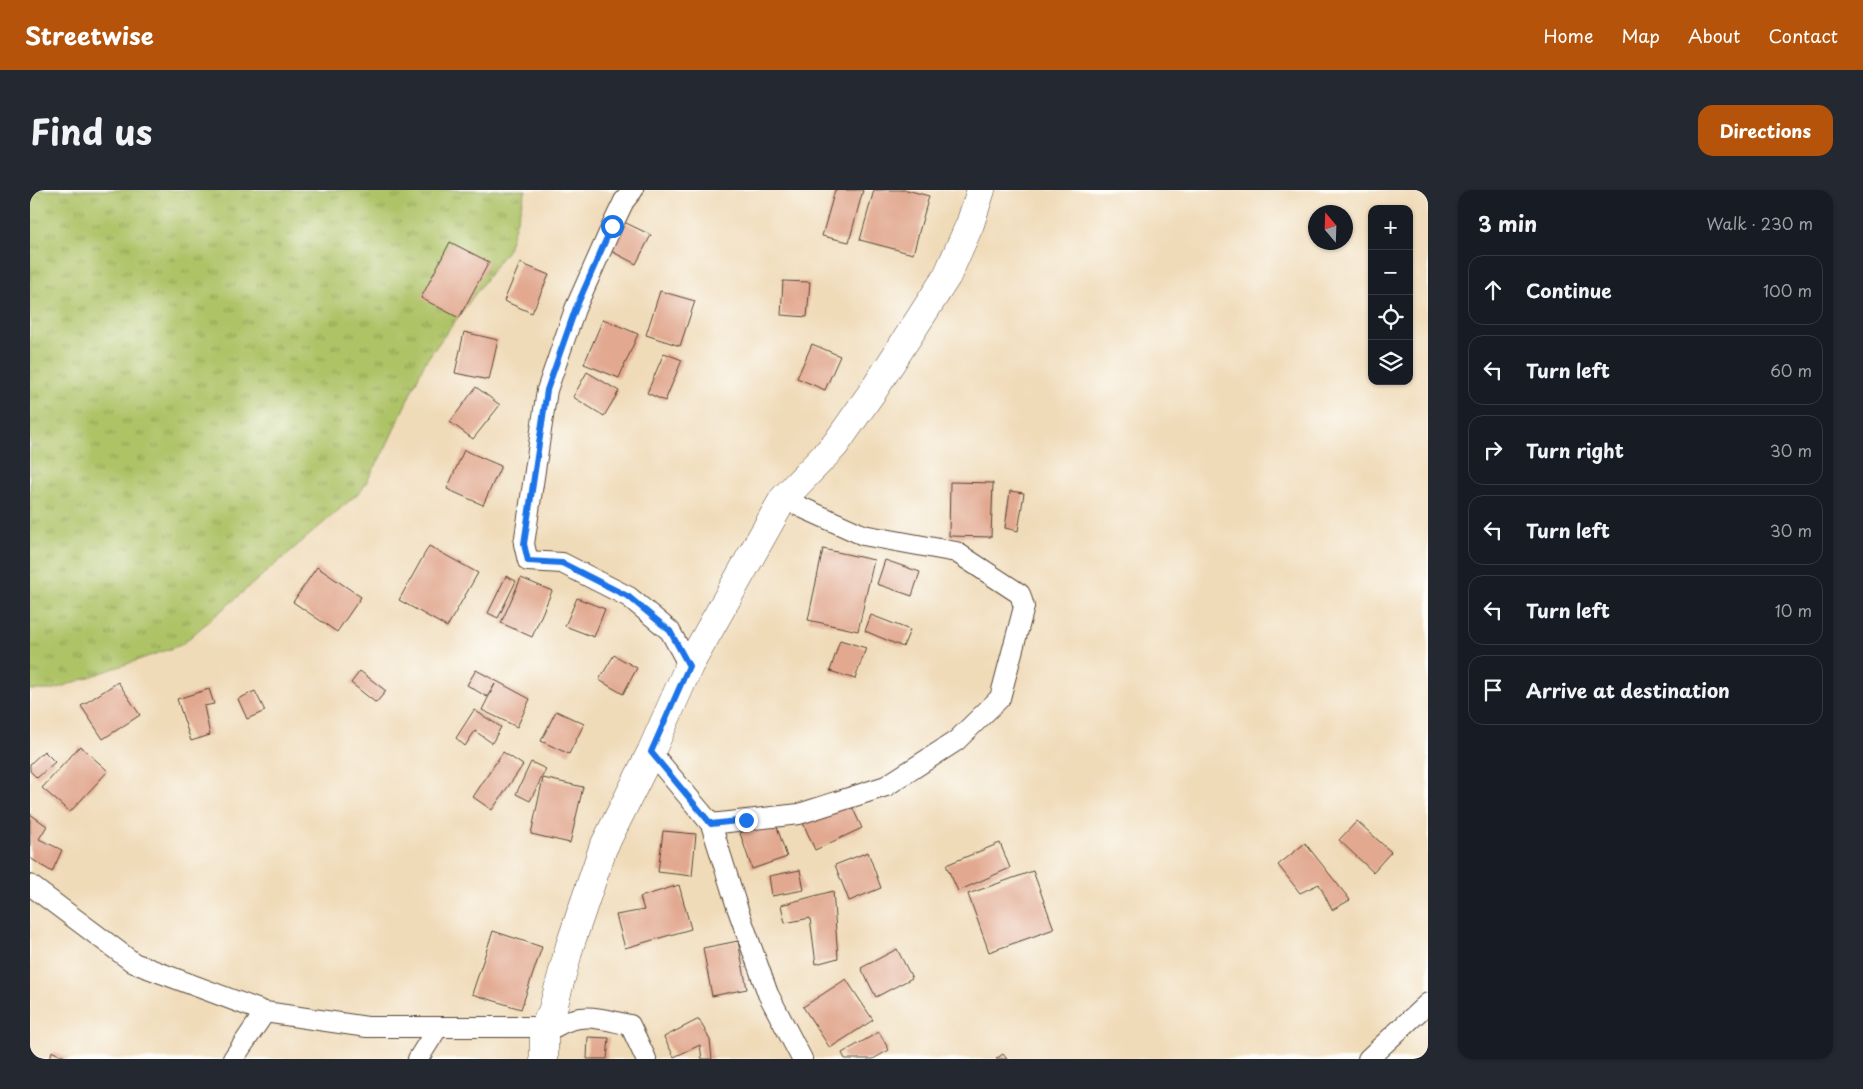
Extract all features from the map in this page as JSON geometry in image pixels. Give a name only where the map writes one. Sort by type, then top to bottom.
[{"type":"main road","points":[[544,1059],[544,1026],[552,1012],[570,945],[603,848],[651,752],[689,666],[783,499],[835,445],[914,330],[947,276],[970,224],[981,190]]},
{"type":"street","points":[[633,190],[624,201],[575,310],[547,390],[524,544],[528,561],[562,563],[629,597],[670,631],[689,666]]},
{"type":"street","points":[[711,824],[799,814],[886,786],[956,741],[1000,698],[1024,607],[1020,594],[956,552],[863,535],[783,499]]},
{"type":"street","points":[[651,752],[711,824],[737,907],[768,994],[802,1059]]},
{"type":"street","points":[[30,885],[134,963],[265,1012],[368,1027],[555,1027],[563,1022],[587,1016],[630,1025],[646,1059]]},
{"type":"street","points":[[1368,1059],[1428,1003]]},
{"type":"street","points":[[233,1059],[265,1012]]},
{"type":"street","points":[[418,1059],[438,1027]]},
{"type":"green space","points":[[30,190],[526,190],[508,249],[425,362],[385,449],[362,490],[181,645],[52,690],[30,690]]},
{"type":"building","points":[[835,190],[863,190],[849,242],[822,236]]},
{"type":"building","points":[[874,190],[907,190],[929,196],[913,254],[860,240]]},
{"type":"building","points":[[624,222],[651,235],[636,264],[609,250]]},
{"type":"building","points":[[450,242],[489,262],[459,318],[421,298]]},
{"type":"building","points":[[520,263],[549,275],[532,313],[504,301]]},
{"type":"building","points":[[783,281],[810,282],[807,317],[781,315]]},
{"type":"building","points":[[660,291],[695,301],[680,346],[646,335]]},
{"type":"building","points":[[603,319],[638,334],[619,378],[584,364]]},
{"type":"building","points":[[464,332],[498,340],[489,380],[455,373]]},
{"type":"building","points":[[812,344],[840,356],[825,390],[797,378]]},
{"type":"building","points":[[664,353],[682,360],[665,401],[647,393]]},
{"type":"building","points":[[587,372],[619,391],[604,416],[573,397]]},
{"type":"building","points":[[476,387],[500,405],[473,439],[450,422]]},
{"type":"building","points":[[464,450],[501,466],[483,505],[447,489]]},
{"type":"building","points":[[950,482],[993,483],[991,537],[949,536]]},
{"type":"building","points":[[1010,491],[1024,493],[1018,531],[1005,528]]},
{"type":"building","points":[[429,546],[478,573],[447,627],[399,600]]},
{"type":"building","points":[[823,549],[874,560],[858,631],[808,620]]},
{"type":"building","points":[[885,560],[920,572],[912,596],[877,584]]},
{"type":"building","points":[[317,567],[361,597],[337,632],[293,602]]},
{"type":"building","points":[[506,576],[516,581],[498,618],[488,613]]},
{"type":"building","points":[[521,578],[552,591],[532,637],[501,623]]},
{"type":"building","points":[[577,598],[605,609],[594,637],[565,626]]},
{"type":"building","points":[[871,615],[910,630],[903,647],[865,631]]},
{"type":"building","points":[[840,640],[866,648],[855,679],[830,671]]},
{"type":"building","points":[[614,655],[637,668],[623,694],[599,680]]},
{"type":"building","points":[[476,670],[530,699],[517,727],[482,710],[495,684],[487,697],[467,685]]},
{"type":"building","points":[[360,671],[386,691],[376,703],[351,683]]},
{"type":"building","points":[[118,682],[140,715],[103,739],[81,706]]},
{"type":"building","points":[[209,689],[214,704],[204,706],[210,735],[191,741],[177,699]]},
{"type":"building","points":[[255,691],[265,711],[247,719],[238,699]]},
{"type":"building","points":[[474,710],[501,727],[492,743],[475,731],[465,746],[456,738]]},
{"type":"building","points":[[556,711],[584,724],[569,754],[541,741]]},
{"type":"building","points":[[80,746],[108,771],[70,812],[42,788]]},
{"type":"building","points":[[44,751],[55,762],[37,778],[30,771],[30,764]]},
{"type":"building","points":[[503,752],[523,765],[492,810],[473,797]]},
{"type":"building","points":[[531,762],[546,769],[530,801],[516,794]]},
{"type":"building","points":[[543,778],[583,787],[570,843],[531,834]]},
{"type":"building","points":[[845,792],[862,828],[815,850],[799,814]]},
{"type":"building","points":[[30,814],[47,826],[39,839],[62,850],[52,872],[30,858]]},
{"type":"building","points":[[775,821],[787,857],[752,869],[740,833]]},
{"type":"building","points":[[1357,821],[1391,852],[1373,872],[1339,840]]},
{"type":"building","points":[[663,831],[696,834],[692,876],[658,872]]},
{"type":"building","points":[[1000,843],[1010,868],[958,891],[946,865]]},
{"type":"building","points":[[1305,843],[1350,900],[1332,910],[1319,884],[1300,893],[1278,865]]},
{"type":"building","points":[[868,852],[881,888],[849,901],[835,865]]},
{"type":"building","points":[[800,870],[804,890],[772,896],[769,876]]},
{"type":"building","points":[[1033,871],[1054,929],[989,952],[968,894]]},
{"type":"building","points":[[679,885],[691,929],[625,948],[616,915],[644,910],[640,897]]},
{"type":"building","points":[[833,891],[838,958],[816,964],[810,918],[785,923],[781,905]]},
{"type":"building","points":[[493,931],[542,947],[521,1009],[472,994]]},
{"type":"building","points":[[738,941],[747,989],[712,996],[703,948]]},
{"type":"building","points":[[897,949],[912,978],[876,997],[861,968]]},
{"type":"building","points":[[846,979],[873,1020],[830,1048],[803,1007]]},
{"type":"building","points":[[699,1019],[710,1040],[712,1059],[702,1059],[700,1045],[674,1057],[664,1037]]},
{"type":"building","points":[[879,1032],[889,1050],[873,1059],[845,1059],[842,1053]]},
{"type":"building","points":[[588,1037],[609,1038],[607,1059],[587,1059]]},
{"type":"building","points":[[53,1052],[71,1059],[50,1059]]},
{"type":"building","points":[[1003,1054],[1007,1059],[996,1059]]},
{"type":"route","points":[[612,226],[575,310],[547,390],[524,544],[528,561],[562,563],[629,597],[670,631],[689,666],[651,752],[711,824],[746,820]]}]
